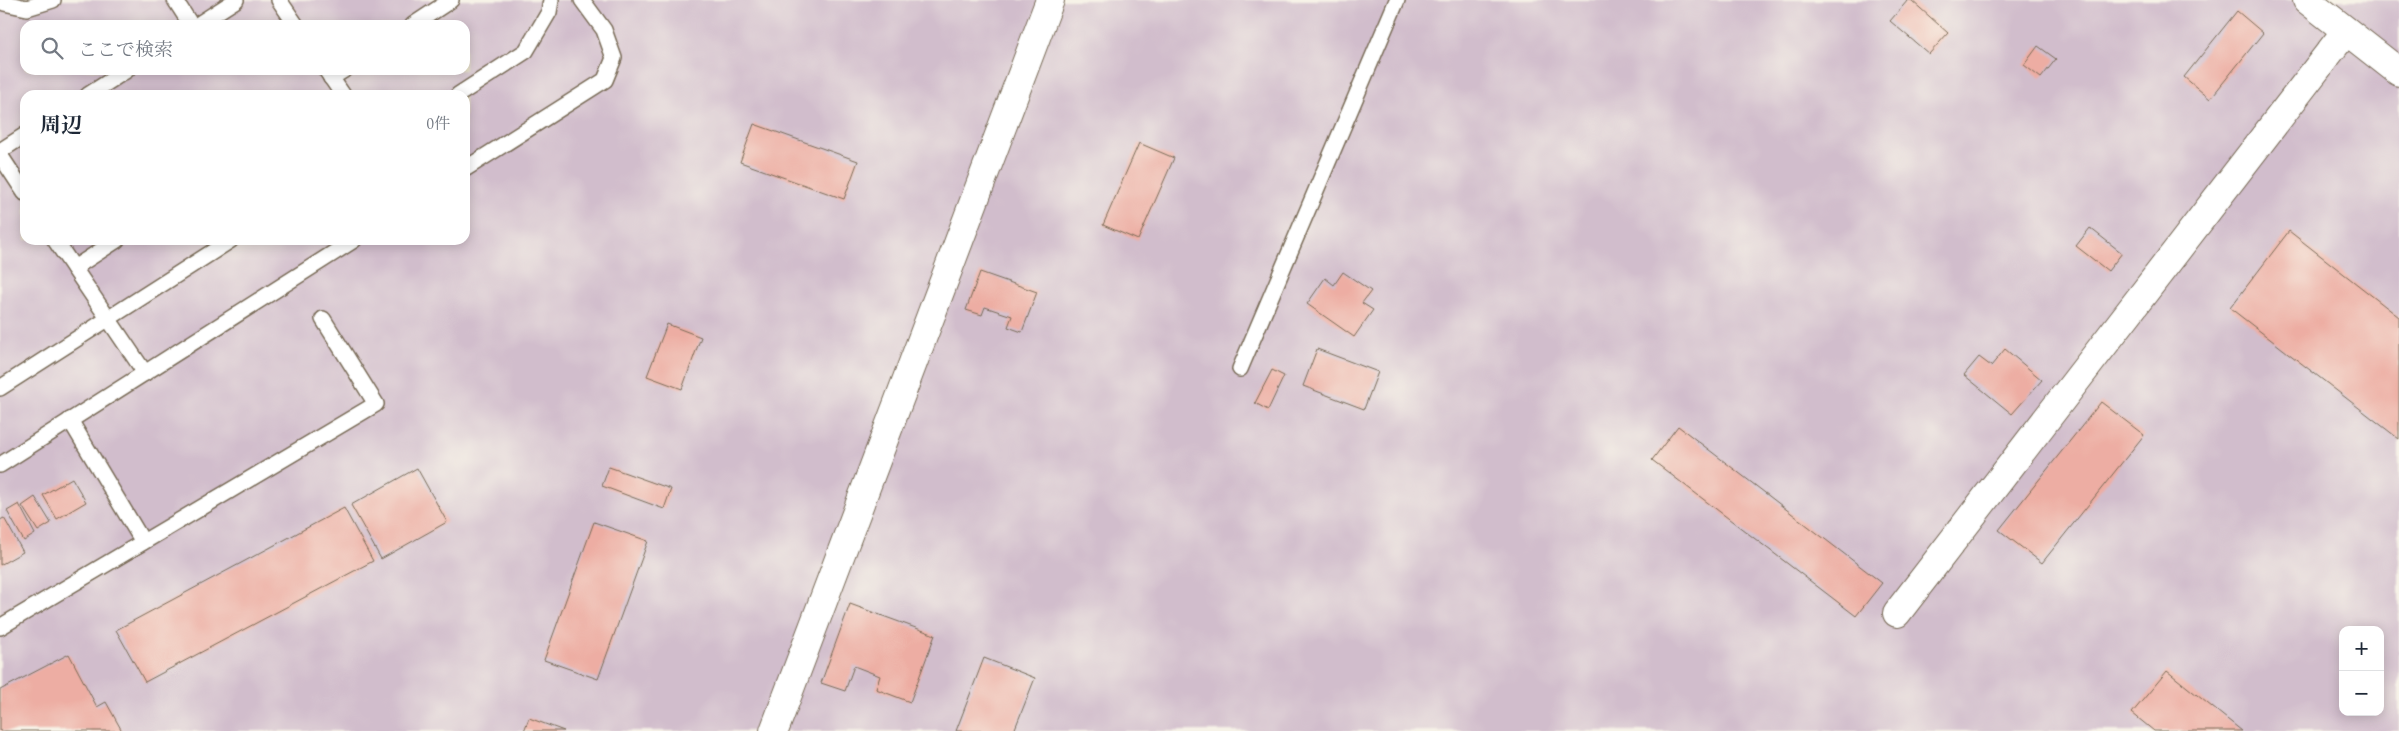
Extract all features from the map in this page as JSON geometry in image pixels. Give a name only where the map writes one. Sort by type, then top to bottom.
[{"type":"street","points":[[774,731],[1050,0]]},
{"type":"street","points":[[2307,0],[2399,72]]},
{"type":"street","points":[[1897,613],[2346,31]]},
{"type":"lane","points":[[2,0],[4,3],[28,8],[53,0]]},
{"type":"lane","points":[[175,0],[188,20]]},
{"type":"lane","points":[[205,20],[236,0]]},
{"type":"lane","points":[[279,0],[293,20]]},
{"type":"lane","points":[[466,90],[526,51],[548,12],[551,0]]},
{"type":"lane","points":[[470,166],[605,80],[614,58],[604,30],[582,0]]},
{"type":"lane","points":[[1240,369],[1397,0]]},
{"type":"lane","points":[[419,20],[442,2]]},
{"type":"lane","points":[[96,90],[119,75]]},
{"type":"lane","points":[[335,75],[340,90]]},
{"type":"lane","points":[[20,139],[0,153],[20,185]]},
{"type":"lane","points":[[59,245],[145,373]]},
{"type":"lane","points":[[74,268],[108,245]]},
{"type":"lane","points":[[0,388],[223,245]]},
{"type":"lane","points":[[0,465],[346,245]]},
{"type":"lane","points":[[0,627],[376,404],[323,319]]},
{"type":"lane","points":[[70,420],[143,542]]},
{"type":"shaded area","points":[[0,0],[2399,0],[2399,731],[0,731]]},
{"type":"building","points":[[1908,0],[1911,0],[1948,33],[1929,54],[1890,21]]},
{"type":"building","points":[[2237,11],[2263,33],[2210,99],[2184,77]]},
{"type":"building","points":[[2038,46],[2056,59],[2041,78],[2024,65]]},
{"type":"building","points":[[754,124],[858,161],[844,199],[740,162]]},
{"type":"building","points":[[1139,143],[1174,158],[1138,240],[1103,225]]},
{"type":"building","points":[[2090,228],[2122,253],[2108,271],[2076,246]]},
{"type":"building","points":[[2289,231],[2399,317],[2399,439],[2230,308]]},
{"type":"building","points":[[980,272],[1037,292],[1022,332],[1008,327],[1012,316],[985,307],[982,315],[966,310]]},
{"type":"building","points":[[1343,272],[1371,291],[1362,303],[1373,310],[1354,337],[1307,304],[1325,278],[1334,285]]},
{"type":"building","points":[[667,324],[701,337],[682,389],[647,376]]},
{"type":"building","points":[[1317,349],[1378,372],[1364,409],[1303,386]]},
{"type":"building","points":[[2005,349],[2042,380],[2012,414],[1964,375],[1979,357],[1991,366]]},
{"type":"building","points":[[1272,370],[1284,376],[1268,410],[1255,403]]},
{"type":"building","points":[[2101,402],[2144,435],[2042,563],[1999,530]]},
{"type":"building","points":[[1678,426],[1882,583],[1856,616],[1652,460]]},
{"type":"building","points":[[609,467],[671,489],[664,509],[602,486]]},
{"type":"building","points":[[417,468],[447,522],[381,559],[351,505]]},
{"type":"building","points":[[72,478],[86,502],[57,519],[43,495]]},
{"type":"building","points":[[35,497],[51,523],[38,531],[22,506]]},
{"type":"building","points":[[19,504],[35,534],[24,541],[7,511]]},
{"type":"building","points":[[344,508],[373,561],[145,682],[116,630]]},
{"type":"building","points":[[4,518],[23,552],[0,565],[0,520]]},
{"type":"building","points":[[594,522],[648,541],[598,679],[544,660]]},
{"type":"building","points":[[850,604],[935,635],[910,702],[876,689],[880,676],[854,666],[845,691],[821,683]]},
{"type":"building","points":[[69,654],[97,707],[106,702],[122,731],[0,731],[0,690]]},
{"type":"building","points":[[984,658],[1035,678],[1014,731],[956,731]]},
{"type":"building","points":[[2167,671],[2242,731],[2154,731],[2132,713]]},
{"type":"building","points":[[529,718],[564,731],[524,731]]}]
